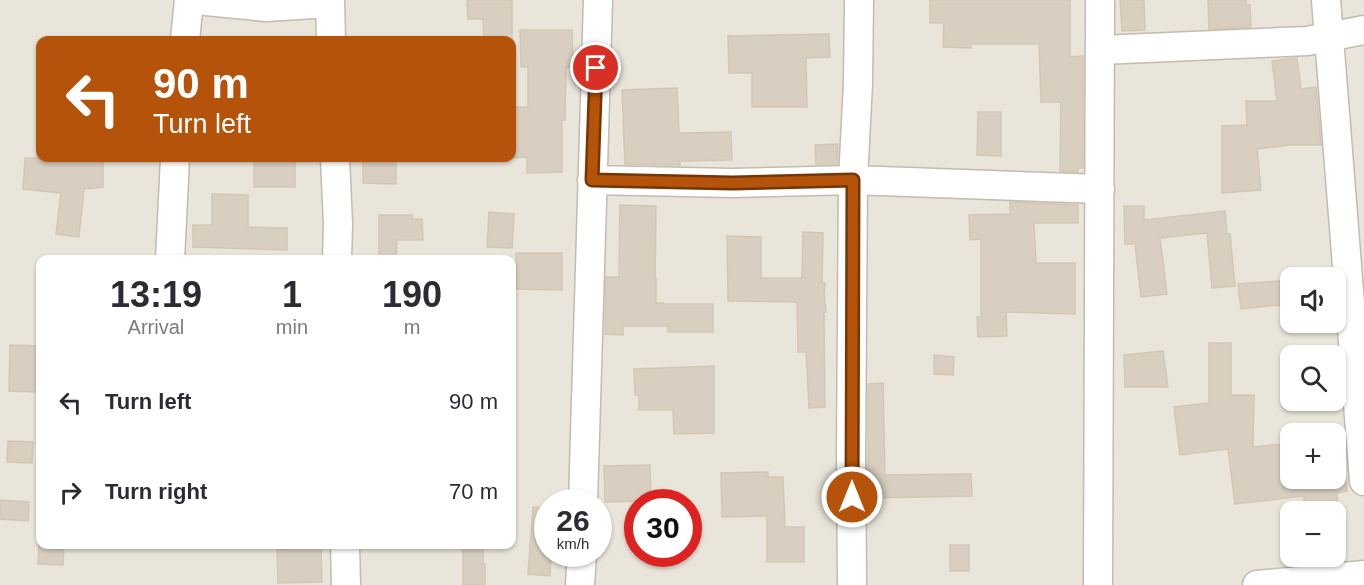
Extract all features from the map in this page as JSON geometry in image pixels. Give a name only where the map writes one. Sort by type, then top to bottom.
[{"type":"street","points":[[185,36],[189,0]]},
{"type":"street","points":[[196,0],[266,7],[330,2],[331,36]]},
{"type":"street","points":[[584,489],[598,0]]},
{"type":"street","points":[[852,585],[853,180],[859,0]]},
{"type":"street","points":[[1098,585],[1100,0]]},
{"type":"street","points":[[1326,0],[1364,481]]},
{"type":"street","points":[[1101,50],[1307,41],[1364,30]]},
{"type":"street","points":[[170,255],[176,162]]},
{"type":"street","points":[[335,162],[337,255]]},
{"type":"street","points":[[592,180],[732,183],[853,180],[1100,189]]},
{"type":"street","points":[[345,549],[346,585]]},
{"type":"street","points":[[580,585],[581,567]]},
{"type":"street","points":[[1257,585],[1364,574]]},
{"type":"shaded area","points":[[0,0],[1364,0],[1364,585],[0,585]]},
{"type":"building","points":[[467,0],[512,0],[512,36],[484,36],[483,19],[468,19]]},
{"type":"building","points":[[930,0],[1070,0],[1070,57],[1083,56],[1083,168],[1078,168],[1078,172],[1060,171],[1061,102],[1041,102],[1039,44],[971,44],[971,48],[943,47],[944,23],[930,23]]},
{"type":"building","points":[[1120,0],[1144,0],[1145,30],[1122,31]]},
{"type":"building","points":[[1208,0],[1246,0],[1246,5],[1250,5],[1251,27],[1209,29]]},
{"type":"building","points":[[520,30],[572,30],[573,67],[566,67],[565,120],[562,120],[562,172],[527,173],[527,157],[516,158],[516,107],[528,107],[528,67],[521,67]]},
{"type":"building","points":[[829,34],[830,57],[806,58],[807,107],[752,107],[752,73],[729,73],[728,36]]},
{"type":"building","points":[[1297,58],[1301,89],[1316,87],[1321,145],[1289,145],[1257,149],[1261,190],[1222,193],[1222,126],[1247,125],[1246,101],[1277,101],[1272,61]]},
{"type":"building","points":[[677,88],[679,133],[731,132],[732,160],[680,161],[680,165],[625,164],[622,90]]},
{"type":"building","points":[[978,112],[1001,112],[1001,156],[977,155]]},
{"type":"building","points":[[838,144],[837,164],[816,164],[815,145]]},
{"type":"building","points":[[25,158],[36,158],[36,162],[103,162],[103,187],[84,189],[79,237],[56,234],[61,193],[23,189]]},
{"type":"building","points":[[254,162],[295,162],[295,187],[254,187]]},
{"type":"building","points":[[363,162],[396,162],[396,184],[363,183]]},
{"type":"building","points":[[212,194],[248,195],[248,227],[287,228],[287,250],[193,247],[193,225],[212,225]]},
{"type":"building","points":[[1010,202],[1078,205],[1078,223],[1034,223],[1036,263],[1075,263],[1075,314],[1006,312],[1007,336],[978,337],[977,317],[981,317],[981,239],[970,240],[969,215],[1010,214]]},
{"type":"building","points":[[620,205],[656,206],[656,303],[713,304],[713,332],[668,332],[668,326],[623,326],[623,335],[605,334],[606,277],[619,277]]},
{"type":"building","points":[[1124,206],[1144,206],[1144,220],[1225,211],[1227,234],[1230,234],[1235,286],[1212,288],[1207,233],[1160,238],[1167,294],[1141,297],[1135,244],[1125,244]]},
{"type":"building","points":[[489,212],[514,214],[512,248],[487,247]]},
{"type":"building","points":[[379,215],[412,215],[412,219],[422,219],[423,240],[397,240],[396,255],[379,255]]},
{"type":"building","points":[[803,232],[823,233],[822,283],[825,283],[826,312],[824,312],[825,407],[809,408],[806,352],[798,352],[797,302],[728,301],[727,236],[761,237],[761,278],[802,278]]},
{"type":"building","points":[[516,253],[562,253],[562,290],[516,289]]},
{"type":"building","points":[[1280,281],[1280,305],[1241,309],[1238,284]]},
{"type":"building","points":[[1209,343],[1231,343],[1231,395],[1254,395],[1253,447],[1280,444],[1280,489],[1346,489],[1346,478],[1347,491],[1337,493],[1337,501],[1304,501],[1304,496],[1235,504],[1228,449],[1180,455],[1174,407],[1209,403]]},
{"type":"building","points":[[10,345],[36,346],[36,392],[9,391]]},
{"type":"building","points":[[1163,351],[1168,387],[1125,387],[1124,355]]},
{"type":"building","points":[[934,355],[954,357],[953,375],[934,374]]},
{"type":"building","points":[[714,366],[714,433],[674,434],[673,410],[639,410],[639,395],[635,395],[634,369]]},
{"type":"building","points":[[883,383],[885,475],[971,474],[972,496],[868,498],[868,384]]},
{"type":"building","points":[[8,441],[33,442],[32,463],[7,462]]},
{"type":"building","points":[[650,465],[651,489],[624,489],[624,502],[612,502],[612,489],[605,489],[604,466]]},
{"type":"building","points":[[768,472],[768,477],[783,477],[785,527],[804,527],[804,562],[767,562],[767,516],[722,517],[721,473]]},
{"type":"building","points":[[0,500],[29,502],[28,521],[0,519]]},
{"type":"building","points":[[534,507],[534,567],[550,567],[550,576],[528,574]]},
{"type":"building","points":[[950,545],[969,545],[969,571],[950,571]]},
{"type":"building","points":[[39,549],[64,549],[63,565],[38,564]]},
{"type":"building","points":[[277,549],[321,549],[322,582],[278,583]]},
{"type":"building","points":[[463,549],[483,549],[485,585],[463,585]]},
{"type":"route","points":[[596,68],[592,180],[732,183],[853,180],[852,497]]}]
